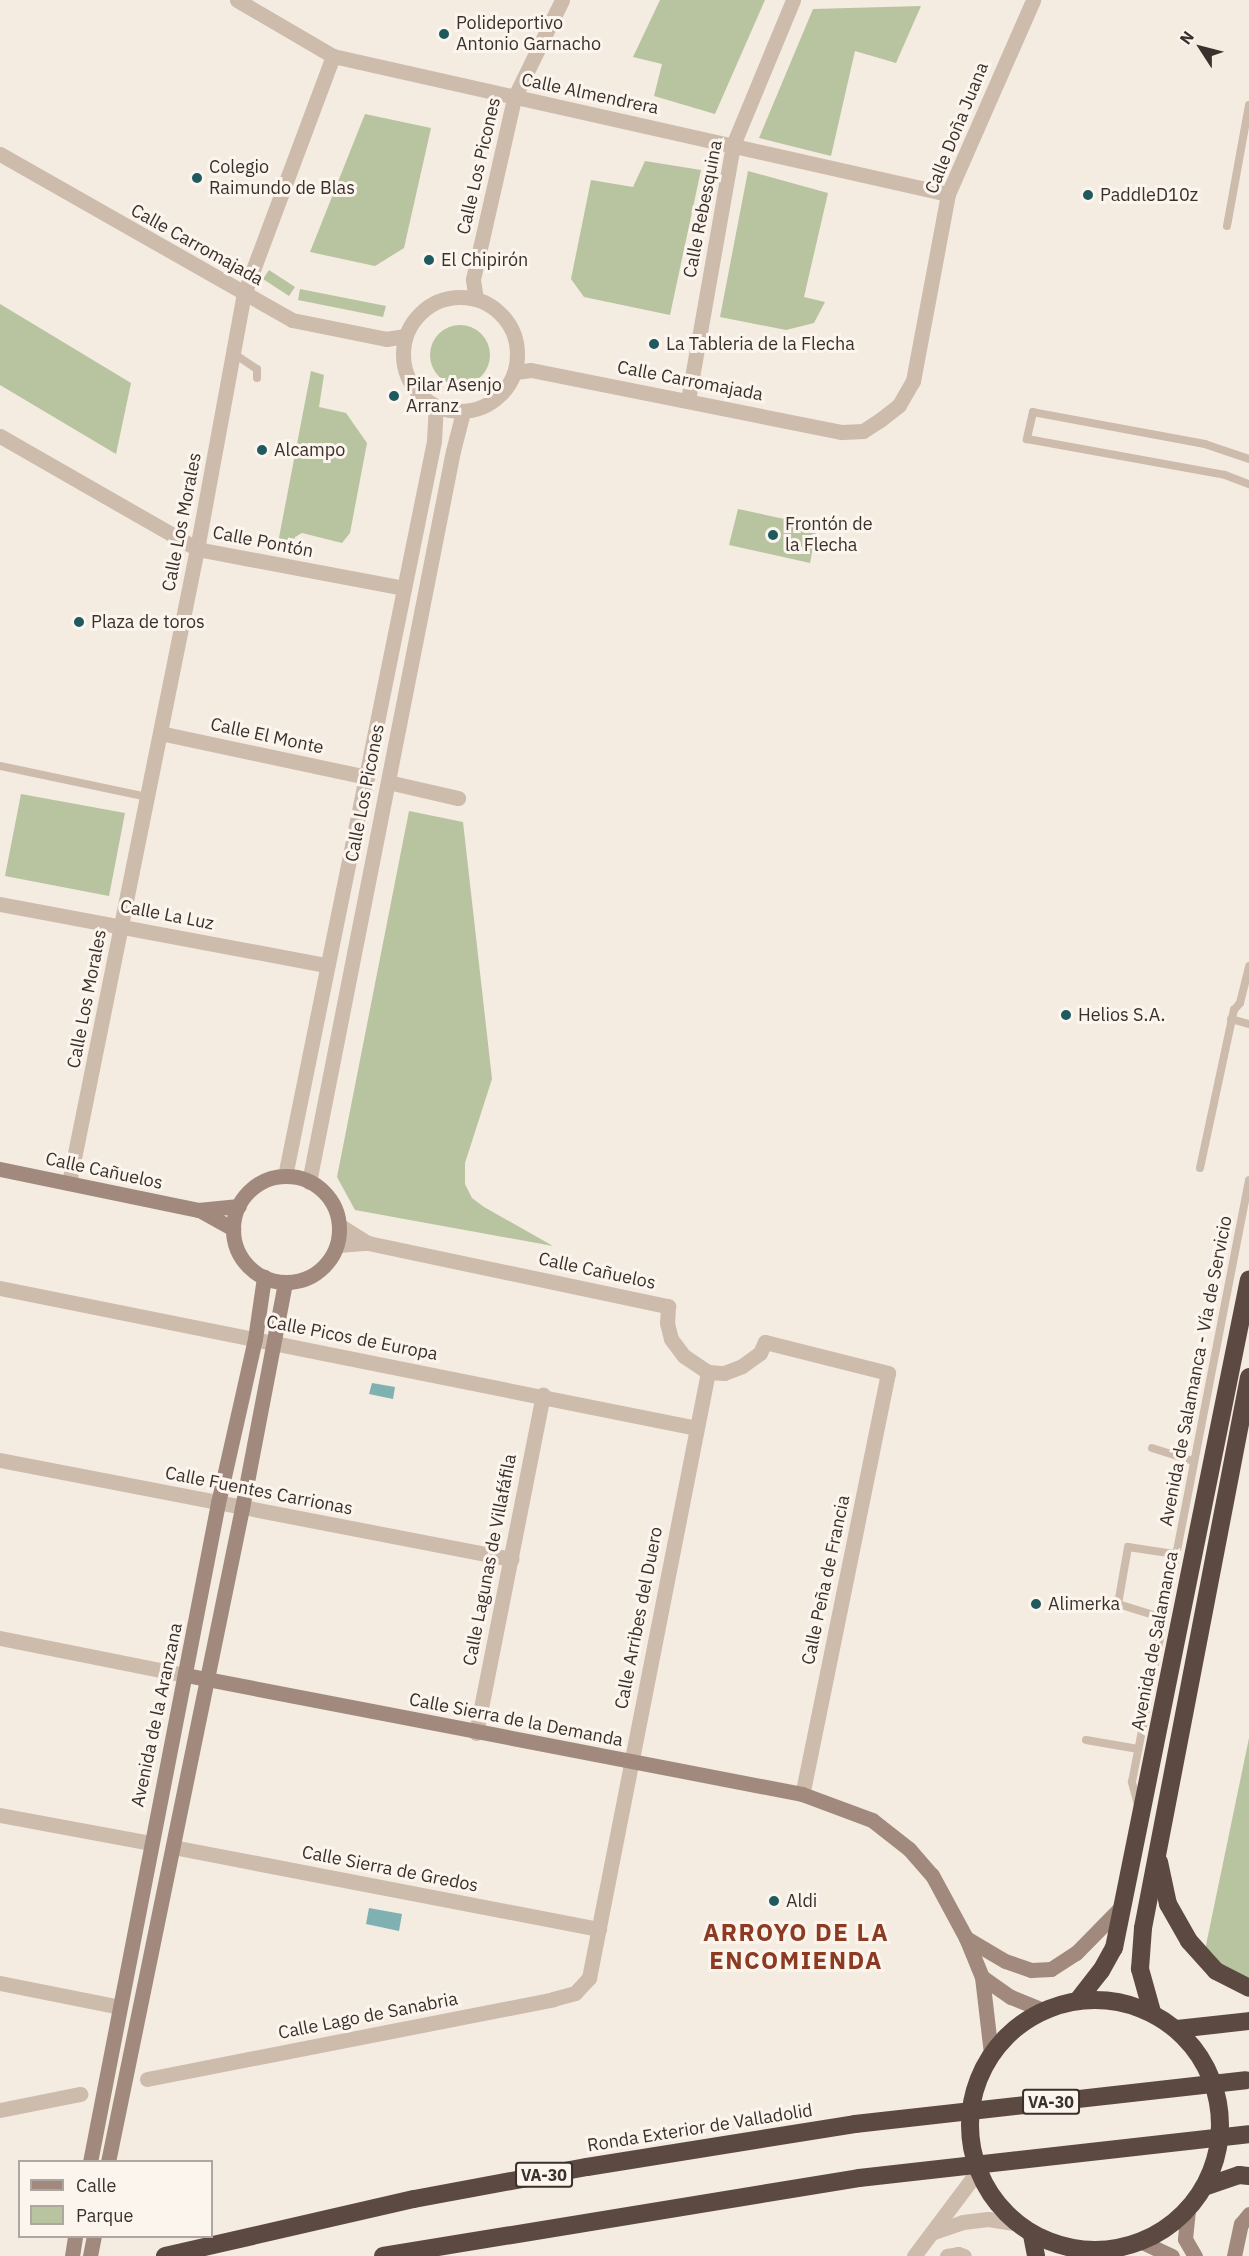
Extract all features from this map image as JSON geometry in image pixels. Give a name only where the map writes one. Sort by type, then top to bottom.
[{"type":"highway","name":"Avenida de Salamanca","points":[[1078,2000],[1101,1971],[1114,1948],[1249,1279]]},
{"type":"highway","points":[[1152,2012],[1140,1969],[1143,1928],[1249,1377]]},
{"type":"highway","points":[[1157,1854],[1168,1904],[1189,1941],[1216,1971],[1249,1988]]},
{"type":"highway","points":[[1078,2000],[1116,2001],[1152,2012],[1177,2029],[1199,2055],[1215,2086],[1221,2120],[1217,2155],[1204,2187],[1188,2210],[1163,2231],[1114,2253],[1073,2250],[1032,2235],[998,2208],[977,2172],[968,2132],[973,2091],[991,2054],[1014,2028],[1043,2010],[1078,2000]]},
{"type":"highway","points":[[1177,2029],[1249,2021]]},
{"type":"highway","name":"Ronda Exterior de Valladolid","points":[[165,2256],[414,2199],[587,2167],[855,2124],[1247,2080]]},
{"type":"highway","points":[[383,2256],[859,2178],[1249,2134]]},
{"type":"highway","points":[[1204,2187],[1239,2175],[1249,2176]]},
{"type":"highway","points":[[1032,2235],[1036,2256]]},
{"type":"street","name":"Calle Almendrera","points":[[237,0],[333,56],[948,194]]},
{"type":"street","name":"Calle Los Picones","points":[[468,298],[514,98],[562,0]]},
{"type":"street","name":"Calle Rebesquina","points":[[688,400],[733,145],[793,0]]},
{"type":"street","name":"Calle Doña Juana","points":[[842,432],[862,431],[880,420],[899,405],[913,381],[948,194],[1033,0]]},
{"type":"street","name":"Calle Los Morales","points":[[69,1183],[197,549],[244,294],[333,56]]},
{"type":"street","name":"Calle Carromajada","points":[[0,154],[292,320],[404,343]]},
{"type":"street","points":[[468,298],[496,309],[506,319],[516,342],[516,365],[500,395],[482,407],[463,412],[436,407],[415,391],[408,380],[404,343],[417,316],[426,308],[437,302],[468,298]]},
{"type":"street","name":"Calle Carromajada","points":[[516,365],[531,370],[842,432]]},
{"type":"street","name":"Calle Los Picones","points":[[285,1176],[434,441],[436,407]]},
{"type":"street","name":"Calle Los Picones","points":[[309,1182],[453,451],[463,412]]},
{"type":"street","name":"Calle Pontón","points":[[0,436],[197,549],[403,588]]},
{"type":"street","name":"Calle El Monte","points":[[160,733],[367,777]]},
{"type":"street","points":[[387,782],[458,798]]},
{"type":"street","name":"Calle La Luz","points":[[0,904],[327,965]]},
{"type":"street","name":"Calle Cañuelos","points":[[0,1169],[201,1211],[233,1229]]},
{"type":"street","points":[[285,1176],[309,1182],[323,1191],[332,1202],[339,1225],[337,1245],[326,1264],[303,1280],[285,1282],[264,1277],[245,1262],[237,1249],[233,1229],[239,1206],[258,1185],[285,1176]]},
{"type":"street","name":"Calle Cañuelos","points":[[201,1211],[239,1206]]},
{"type":"street","name":"Calle Cañuelos","points":[[339,1225],[368,1243]]},
{"type":"street","name":"Calle Cañuelos","points":[[337,1245],[368,1243],[668,1306],[667,1323],[671,1339],[684,1356],[708,1372]]},
{"type":"street","name":"Avenida de la Aranzana","points":[[90,2160],[219,1503],[255,1339],[264,1277]]},
{"type":"street","points":[[108,2160],[242,1508],[285,1282]]},
{"type":"street","name":"Calle Picos de Europa","points":[[0,1288],[543,1395],[696,1428]]},
{"type":"street","name":"Calle Peña de Francia","points":[[708,1372],[724,1372],[742,1366],[760,1353],[765,1342],[888,1373],[802,1794]]},
{"type":"street","name":"Calle Arribes del Duero","points":[[589,1978],[708,1372]]},
{"type":"street","name":"Calle Lagunas de Villafáfila","points":[[476,1733],[543,1395]]},
{"type":"street","name":"Calle Fuentes Carrionas","points":[[0,1460],[511,1559]]},
{"type":"street","name":"Calle Sierra de la Demanda","points":[[0,1638],[476,1733],[802,1794],[872,1820],[909,1850],[932,1875],[966,1938],[982,1977],[991,2054]]},
{"type":"street","points":[[0,1815],[151,1843]]},
{"type":"street","name":"Calle Sierra de Gredos","points":[[173,1847],[599,1929]]},
{"type":"street","points":[[966,1938],[1005,1961],[1031,1970],[1051,1968],[1076,1953],[1123,1905]]},
{"type":"street","points":[[982,1977],[1011,1997],[1043,2010]]},
{"type":"street","name":"Calle Lago de Sanabria","points":[[147,2079],[553,1999],[575,1993],[589,1978]]},
{"type":"street","points":[[0,1983],[120,2007]]},
{"type":"street","points":[[0,2110],[80,2094]]},
{"type":"street","points":[[914,2256],[977,2172]]},
{"type":"street","points":[[1188,2210],[1185,2239],[1195,2256]]},
{"type":"street","points":[[1234,2256],[1241,2224],[1249,2214]]},
{"type":"street","points":[[934,2232],[963,2222],[988,2219],[1014,2223]]},
{"type":"street","points":[[72,2256],[75,2238]]},
{"type":"street","points":[[90,2256],[94,2238]]},
{"type":"street","points":[[1142,2242],[1172,2256]]},
{"type":"street","points":[[947,2256],[958,2254],[964,2256]]},
{"type":"lane","points":[[1227,226],[1249,105]]},
{"type":"lane","points":[[233,353],[257,369],[257,378]]},
{"type":"lane","points":[[1249,459],[1205,444],[1033,412],[1027,439],[1225,475],[1249,484]]},
{"type":"lane","points":[[0,766],[147,797]]},
{"type":"lane","points":[[1200,1168],[1231,1019],[1234,1010],[1245,1004],[1249,966]]},
{"type":"lane","points":[[1231,1019],[1249,1024]]},
{"type":"lane","name":"Avenida de Salamanca - Vía de Servicio","points":[[1141,1815],[1132,1782],[1162,1618],[1249,1180]]},
{"type":"lane","points":[[1152,1448],[1193,1461]]},
{"type":"lane","points":[[1162,1618],[1118,1604],[1128,1547],[1175,1554]]},
{"type":"lane","points":[[1086,1740],[1138,1749]]},
{"type":"green space","points":[[660,0],[765,0],[715,114],[654,96],[662,64],[633,57]]},
{"type":"green space","points":[[921,6],[896,63],[855,51],[831,156],[759,138],[813,9]]},
{"type":"green space","points":[[365,114],[431,128],[404,248],[375,266],[310,252]]},
{"type":"green space","points":[[645,161],[701,170],[670,315],[584,297],[571,279],[591,180],[633,187]]},
{"type":"green space","points":[[748,171],[828,193],[804,297],[825,302],[814,323],[786,330],[720,317]]},
{"type":"green space","points":[[269,270],[295,287],[289,296],[263,279]]},
{"type":"green space","points":[[300,289],[386,306],[383,317],[298,300]]},
{"type":"green space","points":[[0,304],[131,383],[116,454],[0,385]]},
{"type":"green space","points":[[460,325],[481,334],[490,355],[481,376],[460,385],[439,376],[430,355],[439,334]]},
{"type":"green space","points":[[311,371],[324,375],[319,407],[346,413],[367,443],[350,533],[342,543],[302,533],[295,537],[293,550],[277,548]]},
{"type":"green space","name":"Frontón de la Flecha","points":[[738,509],[817,526],[810,563],[729,545]]},
{"type":"green space","points":[[21,794],[125,813],[109,896],[5,876]]},
{"type":"green space","points":[[409,811],[463,822],[492,1079],[465,1163],[465,1184],[472,1198],[484,1207],[553,1246],[355,1210],[337,1177]]},
{"type":"green space","points":[[1249,1738],[1249,1981],[1219,1966],[1205,1950]]},
{"type":"water","points":[[372,1383],[395,1387],[393,1399],[369,1394]]},
{"type":"water","points":[[369,1908],[402,1914],[399,1931],[366,1924]]},
{"type":"place","name":"Polideportivo Antonio Garnacho","points":[[444,34]]},
{"type":"place","name":"Colegio Raimundo de Blas","points":[[197,178]]},
{"type":"place","name":"PaddleD10z","points":[[1088,195]]},
{"type":"place","name":"El Chipirón","points":[[429,260]]},
{"type":"place","name":"La Tableria de la Flecha","points":[[654,344]]},
{"type":"place","name":"Pilar Asenjo Arranz","points":[[394,396]]},
{"type":"place","name":"Alcampo","points":[[262,450]]},
{"type":"place","name":"Frontón de la Flecha","points":[[773,535]]},
{"type":"place","name":"Plaza de toros","points":[[79,622]]},
{"type":"place","name":"Helios S.A.","points":[[1066,1015]]},
{"type":"place","name":"Alimerka","points":[[1036,1604]]},
{"type":"place","name":"Aldi","points":[[774,1901]]},
{"type":"district","name":"ARROYO DE LA ENCOMIENDA","points":[[796,1947]]}]
